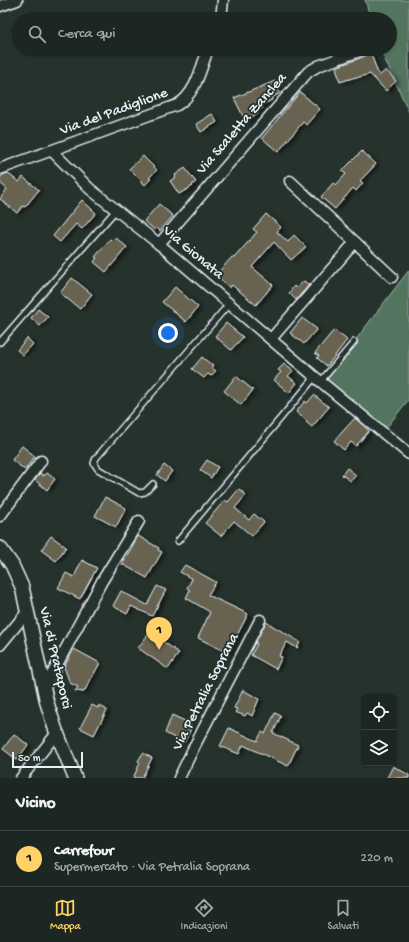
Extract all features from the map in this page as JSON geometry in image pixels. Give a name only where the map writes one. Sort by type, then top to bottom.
[{"type":"street","points":[[0,6],[17,0]]},
{"type":"street","points":[[221,12],[223,0]]},
{"type":"street","name":"Via del Padiglione","points":[[0,169],[181,103],[188,97],[192,90],[205,56]]},
{"type":"street","name":"Via Scaletta Zanclea","points":[[158,244],[304,75],[314,67],[345,56]]},
{"type":"street","name":"Via Gionata","points":[[52,151],[90,189],[409,454]]},
{"type":"street","points":[[290,181],[392,277]]},
{"type":"street","points":[[271,339],[355,242]]},
{"type":"street","points":[[0,516],[41,461]]},
{"type":"street","points":[[44,689],[102,581],[139,521]]},
{"type":"street","name":"Via di Prataporci","points":[[0,548],[19,578],[28,611],[44,689],[57,733],[75,778]]},
{"type":"street","points":[[0,645],[28,611]]},
{"type":"street","name":"Via Petralia Soprana","points":[[179,778],[260,620]]},
{"type":"street","points":[[21,778],[57,733]]},
{"type":"lane","points":[[0,342],[116,210]]},
{"type":"lane","points":[[153,484],[145,492],[139,493],[98,469],[94,463],[96,458],[229,304]]},
{"type":"lane","points":[[178,540],[318,379],[354,342]]},
{"type":"green space","points":[[365,0],[409,0],[409,112],[383,56],[397,56],[397,12],[369,12]]},
{"type":"green space","points":[[409,270],[409,399],[383,432],[321,381],[354,342]]},
{"type":"building","points":[[366,56],[372,56],[379,76],[386,70],[396,81],[386,91],[370,74],[340,82],[336,67]]},
{"type":"building","points":[[275,81],[280,93],[272,98],[272,100],[261,105],[263,108],[256,111],[258,114],[245,120],[234,98]]},
{"type":"building","points":[[300,92],[320,109],[306,125],[303,122],[278,152],[262,138]]},
{"type":"building","points":[[212,114],[217,122],[201,132],[196,124]]},
{"type":"building","points":[[362,151],[376,164],[360,181],[363,183],[356,191],[353,188],[335,209],[321,197],[333,183],[336,185],[346,174],[342,171]]},
{"type":"building","points":[[143,156],[157,170],[149,178],[151,179],[145,185],[129,169]]},
{"type":"building","points":[[185,168],[196,182],[192,185],[193,186],[179,194],[170,181],[176,177],[175,175]]},
{"type":"building","points":[[7,173],[19,182],[23,177],[39,190],[25,207],[23,206],[17,213],[0,199],[7,189],[0,183],[0,178]]},
{"type":"building","points":[[82,200],[96,213],[82,229],[76,224],[60,242],[53,236]]},
{"type":"building","points":[[159,204],[173,216],[160,231],[157,228],[155,230],[144,221]]},
{"type":"building","points":[[266,214],[281,227],[277,232],[288,242],[294,235],[306,247],[291,260],[274,242],[252,267],[273,285],[256,305],[232,285],[230,288],[216,275],[232,257],[234,258],[257,232],[253,229]]},
{"type":"building","points":[[116,238],[127,247],[106,272],[94,262],[97,258],[95,257],[110,239],[113,241]]},
{"type":"building","points":[[72,278],[92,294],[80,309],[60,293]]},
{"type":"building","points":[[304,281],[309,285],[296,300],[289,293],[294,286],[296,288]]},
{"type":"building","points":[[175,287],[198,307],[186,322],[162,302]]},
{"type":"building","points":[[38,309],[48,317],[40,326],[31,318]]},
{"type":"building","points":[[302,318],[317,329],[304,344],[290,333]]},
{"type":"building","points":[[226,323],[243,337],[231,350],[215,336]]},
{"type":"building","points":[[334,330],[347,340],[327,366],[317,358],[319,356],[315,353]]},
{"type":"building","points":[[27,338],[33,344],[23,355],[17,350]]},
{"type":"building","points":[[202,357],[213,366],[212,368],[216,371],[211,376],[208,374],[204,378],[192,369]]},
{"type":"building","points":[[284,364],[293,371],[288,376],[297,383],[289,393],[274,380],[281,372],[278,370]]},
{"type":"building","points":[[236,376],[253,390],[241,405],[224,391]]},
{"type":"building","points":[[314,395],[329,407],[312,427],[296,412],[305,401],[307,403]]},
{"type":"building","points":[[355,418],[369,431],[356,446],[351,442],[344,450],[334,441]]},
{"type":"building","points":[[22,446],[35,456],[25,470],[12,460]]},
{"type":"building","points":[[207,460],[218,467],[211,478],[200,470]]},
{"type":"building","points":[[164,465],[172,471],[165,481],[157,475]]},
{"type":"building","points":[[347,468],[356,475],[351,481],[342,475]]},
{"type":"building","points":[[40,473],[44,476],[47,473],[55,479],[47,490],[35,480]]},
{"type":"building","points":[[239,489],[246,495],[235,508],[249,520],[254,514],[264,522],[252,536],[234,521],[221,536],[205,523],[225,500],[228,502]]},
{"type":"building","points":[[105,497],[126,508],[116,527],[95,516]]},
{"type":"building","points":[[51,536],[66,547],[56,561],[41,550]]},
{"type":"building","points":[[138,536],[159,548],[158,550],[162,552],[147,578],[122,564]]},
{"type":"building","points":[[82,560],[97,568],[80,599],[58,588],[66,573],[74,577]]},
{"type":"building","points":[[185,565],[216,582],[208,595],[248,614],[228,653],[198,638],[210,612],[186,598],[190,590],[187,588],[192,579],[180,572]]},
{"type":"building","points":[[157,586],[166,590],[152,616],[131,606],[127,614],[113,606],[121,591],[147,605]]},
{"type":"building","points":[[266,622],[300,642],[297,648],[287,642],[279,656],[282,657],[276,669],[251,655],[257,644],[255,643]]},
{"type":"building","points":[[150,632],[179,653],[168,669],[138,648]]},
{"type":"building","points":[[74,649],[100,663],[84,692],[75,691],[78,687],[70,683],[64,667]]},
{"type":"building","points":[[243,690],[259,699],[252,716],[247,713],[245,716],[235,712],[237,709],[234,708]]},
{"type":"building","points":[[92,705],[98,708],[99,705],[107,710],[94,735],[80,728]]},
{"type":"building","points":[[275,713],[281,716],[273,733],[298,745],[288,766],[243,745],[239,754],[220,746],[229,728],[257,741],[262,732],[265,734]]},
{"type":"building","points":[[172,715],[187,722],[186,724],[192,727],[184,743],[165,733]]},
{"type":"building","points":[[14,734],[28,745],[17,760],[3,749]]},
{"type":"building","points":[[143,753],[152,758],[142,778],[133,778],[140,763],[138,761]]},
{"type":"building","points":[[393,766],[409,775],[409,778],[387,778]]},
{"type":"place","name":"Carrefour","points":[[159,650]]}]
